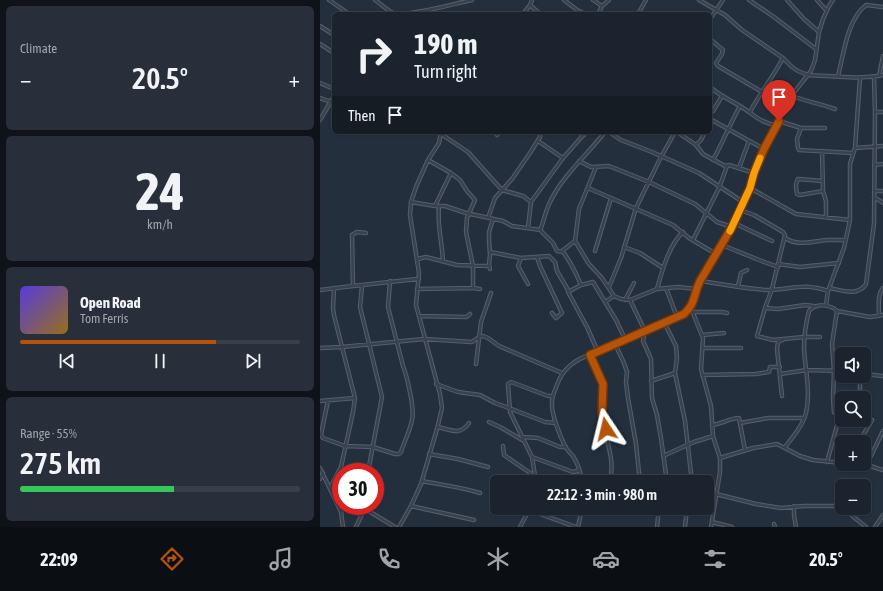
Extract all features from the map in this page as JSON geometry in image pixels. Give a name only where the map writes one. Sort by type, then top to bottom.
[{"type":"street","points":[[328,0],[346,12]]},
{"type":"street","points":[[375,0],[393,12]]},
{"type":"street","points":[[413,12],[472,0]]},
{"type":"street","points":[[525,12],[532,0]]},
{"type":"street","points":[[564,0],[581,12]]},
{"type":"street","points":[[593,0],[602,6]]},
{"type":"street","points":[[599,12],[602,6],[609,0]]},
{"type":"street","points":[[639,12],[646,0]]},
{"type":"street","points":[[699,0],[725,15],[742,30],[783,58],[798,71],[808,75],[860,78],[883,75]]},
{"type":"street","points":[[712,16],[723,0]]},
{"type":"street","points":[[749,0],[816,49]]},
{"type":"street","points":[[787,0],[804,19],[819,32]]},
{"type":"street","points":[[817,0],[826,10]]},
{"type":"street","points":[[711,527],[720,472],[720,458],[713,436],[711,406],[702,375],[702,335],[691,308],[696,289],[700,281],[722,245],[740,210],[750,188],[754,173],[764,149],[786,106],[808,75],[814,60],[819,32],[826,10],[833,0]]},
{"type":"street","points":[[838,76],[850,29],[857,15],[868,4],[883,7]]},
{"type":"street","points":[[530,5],[538,12]]},
{"type":"street","points":[[320,26],[332,34]]},
{"type":"street","points":[[712,41],[723,50],[716,63],[718,66],[786,106]]},
{"type":"street","points":[[320,44],[332,52]]},
{"type":"street","points":[[879,76],[883,56]]},
{"type":"street","points":[[750,112],[761,91],[783,58]]},
{"type":"street","points":[[700,281],[772,289],[808,286],[828,290],[853,292],[860,291],[866,286],[874,224],[874,77]]},
{"type":"street","points":[[826,305],[828,290],[840,262],[850,220],[850,164],[855,148],[860,78]]},
{"type":"street","points":[[320,83],[332,88]]},
{"type":"street","points":[[712,88],[763,121],[777,125]]},
{"type":"street","points":[[712,112],[722,96]]},
{"type":"street","points":[[792,96],[834,109]]},
{"type":"street","points":[[320,98],[331,102],[320,120]]},
{"type":"street","points":[[713,160],[721,146],[727,129],[740,106]]},
{"type":"street","points":[[875,112],[883,112]]},
{"type":"street","points":[[712,121],[764,149]]},
{"type":"street","points":[[779,121],[801,128],[825,128]]},
{"type":"street","points":[[801,128],[797,139],[799,150],[853,153]]},
{"type":"street","points":[[399,527],[411,506],[422,480],[438,427],[442,402],[416,306],[419,279],[418,259],[410,219],[411,202],[416,187],[428,160],[439,143],[440,134]]},
{"type":"street","points":[[441,134],[471,154],[502,190],[523,196],[531,202]]},
{"type":"street","points":[[488,218],[493,202],[512,179],[538,141],[540,134]]},
{"type":"street","points":[[541,230],[550,202],[568,174],[603,134]]},
{"type":"street","points":[[613,134],[621,140],[699,173],[719,188],[743,202]]},
{"type":"street","points":[[609,287],[617,270],[636,208],[661,157],[675,134]]},
{"type":"street","points":[[679,134],[696,145],[703,154],[713,160],[727,166],[729,165],[754,173]]},
{"type":"street","points":[[696,145],[704,134]]},
{"type":"street","points":[[528,228],[531,202],[563,158],[584,135]]},
{"type":"street","points":[[538,141],[563,158]]},
{"type":"street","points":[[739,168],[749,141]]},
{"type":"street","points":[[855,148],[883,146]]},
{"type":"street","points":[[822,151],[823,191],[826,201],[826,217]]},
{"type":"street","points":[[428,160],[460,180],[475,200],[466,225],[473,266],[473,288]]},
{"type":"street","points":[[579,162],[591,167],[608,166],[649,182],[695,204],[717,222],[732,227]]},
{"type":"street","points":[[874,165],[883,164]]},
{"type":"street","points":[[693,240],[719,188],[727,166]]},
{"type":"street","points":[[596,167],[579,209],[575,242],[589,264],[609,287],[614,296],[620,300],[630,300],[657,289],[678,287],[696,289]]},
{"type":"street","points":[[435,206],[451,173]]},
{"type":"street","points":[[823,181],[798,179],[795,187],[797,194],[800,195],[823,191]]},
{"type":"street","points":[[588,188],[673,225],[693,240],[716,254]]},
{"type":"street","points":[[750,188],[793,212],[850,220]]},
{"type":"street","points":[[874,191],[883,191]]},
{"type":"street","points":[[595,251],[611,198]]},
{"type":"street","points":[[874,198],[883,203]]},
{"type":"street","points":[[411,202],[439,206],[505,222],[512,226],[541,230],[553,243],[557,251],[562,251],[569,260],[580,285]]},
{"type":"street","points":[[439,206],[438,224],[442,244],[443,261]]},
{"type":"street","points":[[740,210],[754,215],[785,234],[772,289],[757,336],[774,340],[820,337]]},
{"type":"street","points":[[418,259],[426,257],[457,265],[490,268],[489,232],[493,219]]},
{"type":"street","points":[[734,223],[772,241]]},
{"type":"street","points":[[353,286],[352,234],[357,232],[366,232]]},
{"type":"street","points":[[657,289],[663,268],[675,241],[683,232]]},
{"type":"street","points":[[785,238],[802,244],[826,240],[846,240]]},
{"type":"street","points":[[562,251],[575,242]]},
{"type":"street","points":[[722,245],[759,260],[778,265],[800,267],[840,262]]},
{"type":"street","points":[[624,247],[640,253],[663,268]]},
{"type":"street","points":[[490,252],[522,258],[550,256],[555,262],[557,271],[568,290],[598,352]]},
{"type":"street","points":[[522,258],[518,266],[528,284]]},
{"type":"street","points":[[537,258],[562,313],[556,318],[552,313]]},
{"type":"street","points":[[738,286],[740,273],[747,270]]},
{"type":"street","points":[[320,290],[362,286],[390,281],[419,279]]},
{"type":"street","points":[[328,400],[321,437],[345,446],[373,447],[394,454],[399,454],[413,419],[413,411],[407,378],[388,307],[390,281]]},
{"type":"street","points":[[568,290],[593,282],[625,339]]},
{"type":"street","points":[[625,300],[634,283]]},
{"type":"street","points":[[362,286],[360,307],[382,397],[370,463]]},
{"type":"street","points":[[330,488],[341,467],[355,398],[334,315],[334,288]]},
{"type":"street","points":[[666,288],[677,317]]},
{"type":"street","points":[[879,316],[879,295],[883,288]]},
{"type":"street","points":[[417,289],[480,289]]},
{"type":"street","points":[[476,364],[484,312],[491,293]]},
{"type":"street","points":[[605,302],[614,296]]},
{"type":"street","points":[[630,300],[645,331],[643,341],[652,362],[652,398],[657,415],[665,475]]},
{"type":"street","points":[[765,308],[778,309],[805,305],[826,305],[837,311],[870,317],[883,315]]},
{"type":"street","points":[[785,448],[804,418],[806,409],[807,370],[804,337],[809,310],[814,306]]},
{"type":"street","points":[[581,475],[573,456],[566,447],[556,423],[552,407],[553,396],[562,373],[580,358],[598,352],[684,314],[691,308]]},
{"type":"street","points":[[827,462],[839,418],[834,409],[832,344],[837,311]]},
{"type":"street","points":[[692,312],[727,313]]},
{"type":"street","points":[[418,316],[466,317],[470,314]]},
{"type":"street","points":[[664,322],[676,346],[677,358],[675,373],[684,418],[691,475]]},
{"type":"street","points":[[702,335],[724,333]]},
{"type":"street","points":[[320,348],[370,345],[424,339],[470,342],[483,336],[499,346],[562,373]]},
{"type":"street","points":[[782,396],[777,350],[778,343],[783,340]]},
{"type":"street","points":[[615,344],[627,372],[626,382],[639,475]]},
{"type":"street","points":[[703,348],[741,348]]},
{"type":"street","points":[[590,355],[603,384],[602,414],[608,437],[612,469],[611,475]]},
{"type":"street","points":[[702,375],[756,374],[769,372],[770,367],[780,367]]},
{"type":"street","points":[[780,374],[807,370],[834,370]]},
{"type":"street","points":[[651,381],[675,373]]},
{"type":"street","points":[[871,375],[883,376]]},
{"type":"street","points":[[535,475],[532,457],[510,412],[508,384],[510,382],[548,396],[553,396]]},
{"type":"street","points":[[436,384],[458,392],[480,395],[495,404],[545,422],[556,423]]},
{"type":"street","points":[[320,401],[355,398]]},
{"type":"street","points":[[712,424],[718,424],[738,418],[745,450]]},
{"type":"street","points":[[740,423],[768,418],[804,418]]},
{"type":"street","points":[[863,435],[872,420]]},
{"type":"street","points":[[489,422],[524,441]]},
{"type":"street","points":[[438,427],[460,431],[469,423]]},
{"type":"street","points":[[871,453],[883,431]]},
{"type":"street","points":[[663,456],[694,442],[713,436]]},
{"type":"street","points":[[523,437],[538,438],[560,447],[566,447]]},
{"type":"street","points":[[720,458],[745,450],[777,444],[800,456],[813,460],[835,463]]},
{"type":"street","points":[[504,446],[504,455],[532,475]]},
{"type":"street","points":[[429,454],[458,459],[488,467]]},
{"type":"street","points":[[532,457],[573,472],[577,471],[579,468]]},
{"type":"street","points":[[871,466],[883,470]]},
{"type":"street","points":[[320,468],[332,492]]},
{"type":"street","points":[[320,479],[323,473]]},
{"type":"street","points":[[422,480],[457,486],[480,493]]},
{"type":"street","points":[[716,494],[781,508],[794,506],[835,506],[844,510],[866,527]]},
{"type":"street","points":[[411,506],[474,520]]},
{"type":"street","points":[[794,506],[796,527]]},
{"type":"street","points":[[356,527],[365,510],[395,527]]},
{"type":"street","points":[[341,515],[343,527]]},
{"type":"street","points":[[520,527],[526,515]]},
{"type":"street","points":[[545,515],[577,527],[580,515]]},
{"type":"street","points":[[657,527],[658,515]]},
{"type":"street","points":[[685,527],[686,515]]},
{"type":"street","points":[[875,527],[882,521],[883,515]]},
{"type":"street","points":[[712,522],[732,527]]},
{"type":"slow traffic","points":[[730,231],[750,188],[760,158]]},
{"type":"route","points":[[606,429],[602,414],[603,384],[590,355],[684,314],[691,308],[696,289],[732,227],[750,188],[754,173],[764,149],[779,121]]}]
